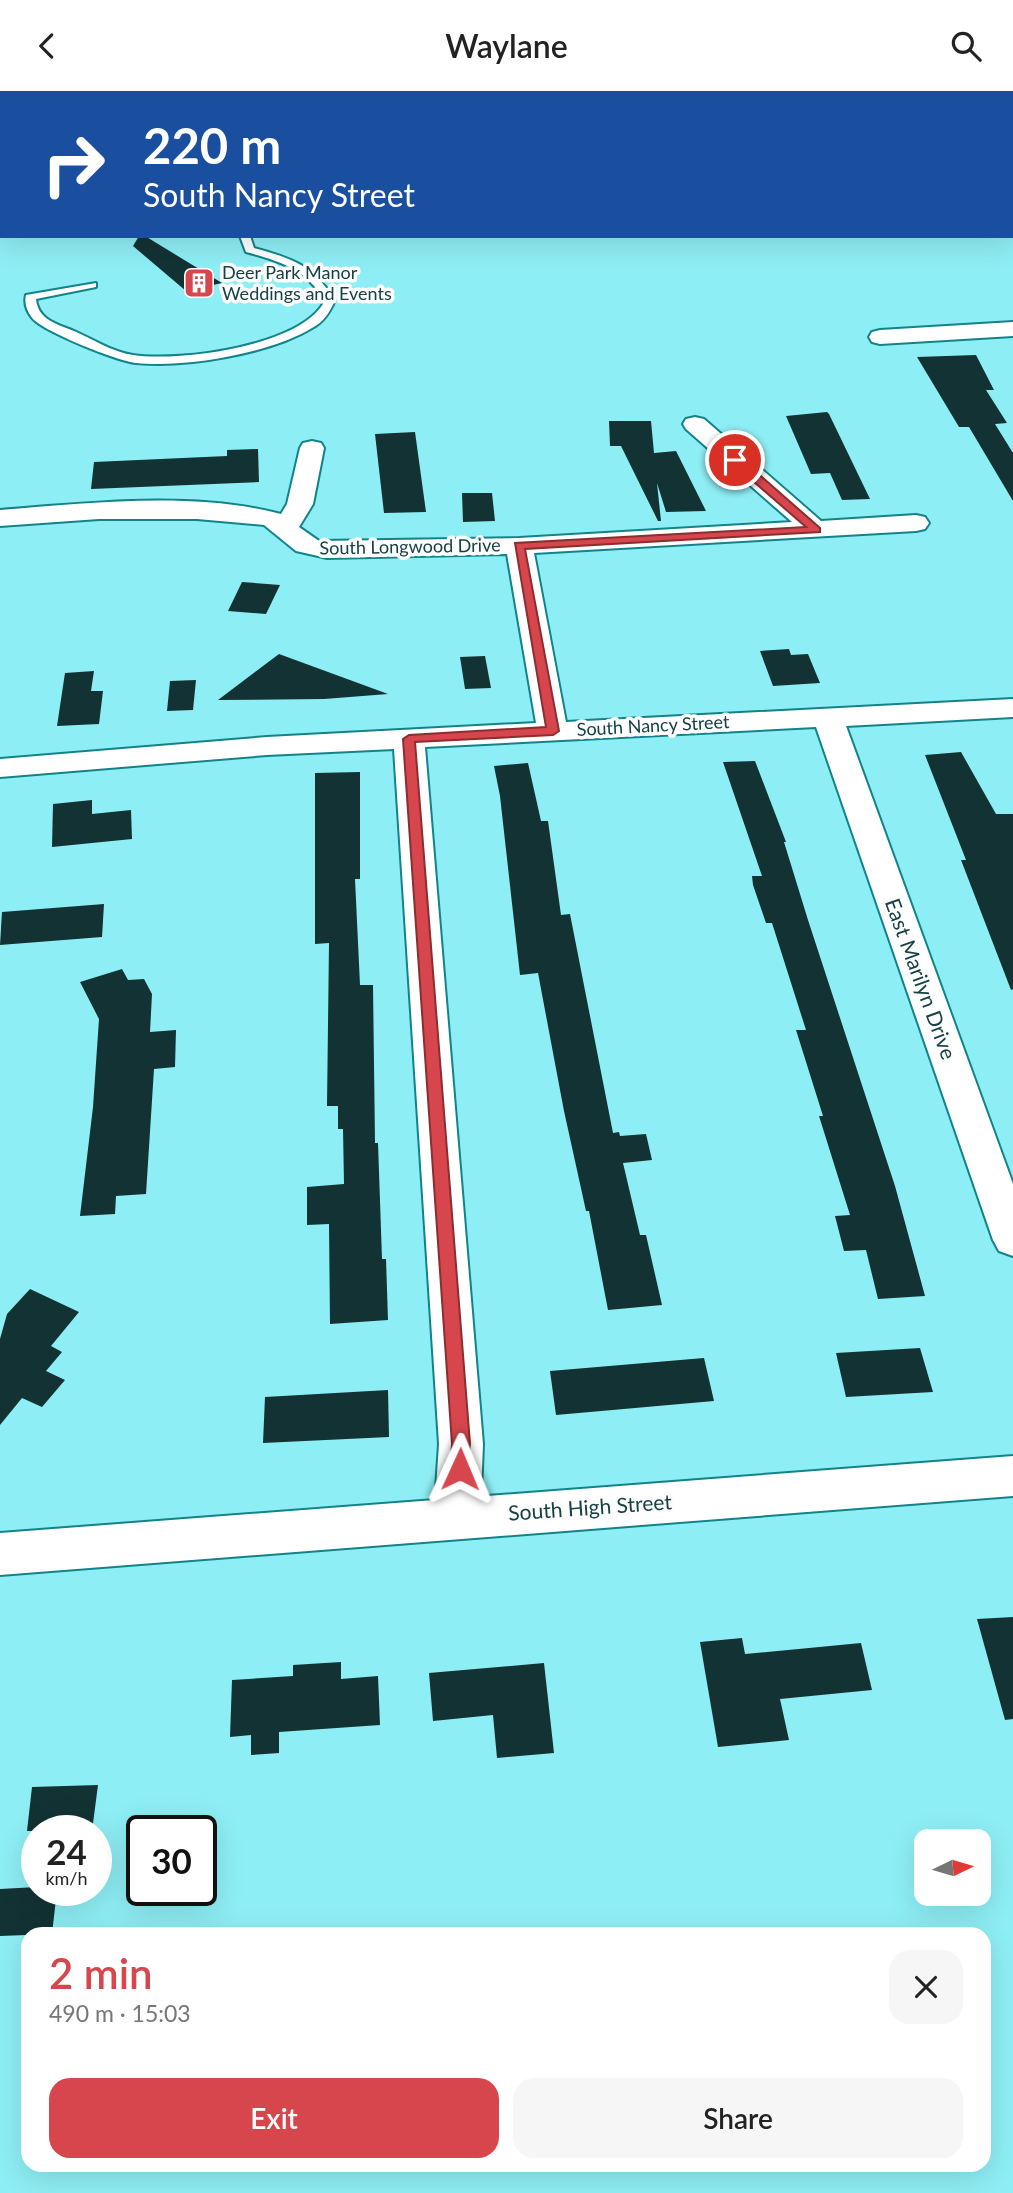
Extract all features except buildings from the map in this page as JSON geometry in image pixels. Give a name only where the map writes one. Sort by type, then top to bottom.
[{"type":"street","points":[[880,337],[1013,329]]},
{"type":"street","points":[[695,424],[816,530]]},
{"type":"street","points":[[285,528],[300,504],[312,448]]},
{"type":"street","name":"South Longwood Drive","points":[[0,518],[95,511],[168,510],[267,517],[285,528],[302,545],[317,550],[519,546],[916,523]]},
{"type":"street","points":[[519,546],[553,731]]},
{"type":"street","name":"South Nancy Street","points":[[0,768],[197,751],[1013,708]]},
{"type":"street","name":"East Marilyn Drive","points":[[828,718],[1013,1240]]},
{"type":"street","points":[[409,739],[461,1444],[457,1518]]},
{"type":"street","name":"South High Street","points":[[0,1554],[1013,1476]]},
{"type":"lane","points":[[92,285],[30,297],[30,308],[36,318],[115,355],[134,359],[174,359],[233,350],[279,339],[309,326],[323,316],[330,300],[318,279],[293,262],[250,250],[246,238]]},
{"type":"place","name":"Deer Park Manor Weddings and Events","points":[[199,283]]},
{"type":"route","points":[[460,1469],[461,1444],[409,739],[553,731],[519,546],[816,530],[735,460]]}]
